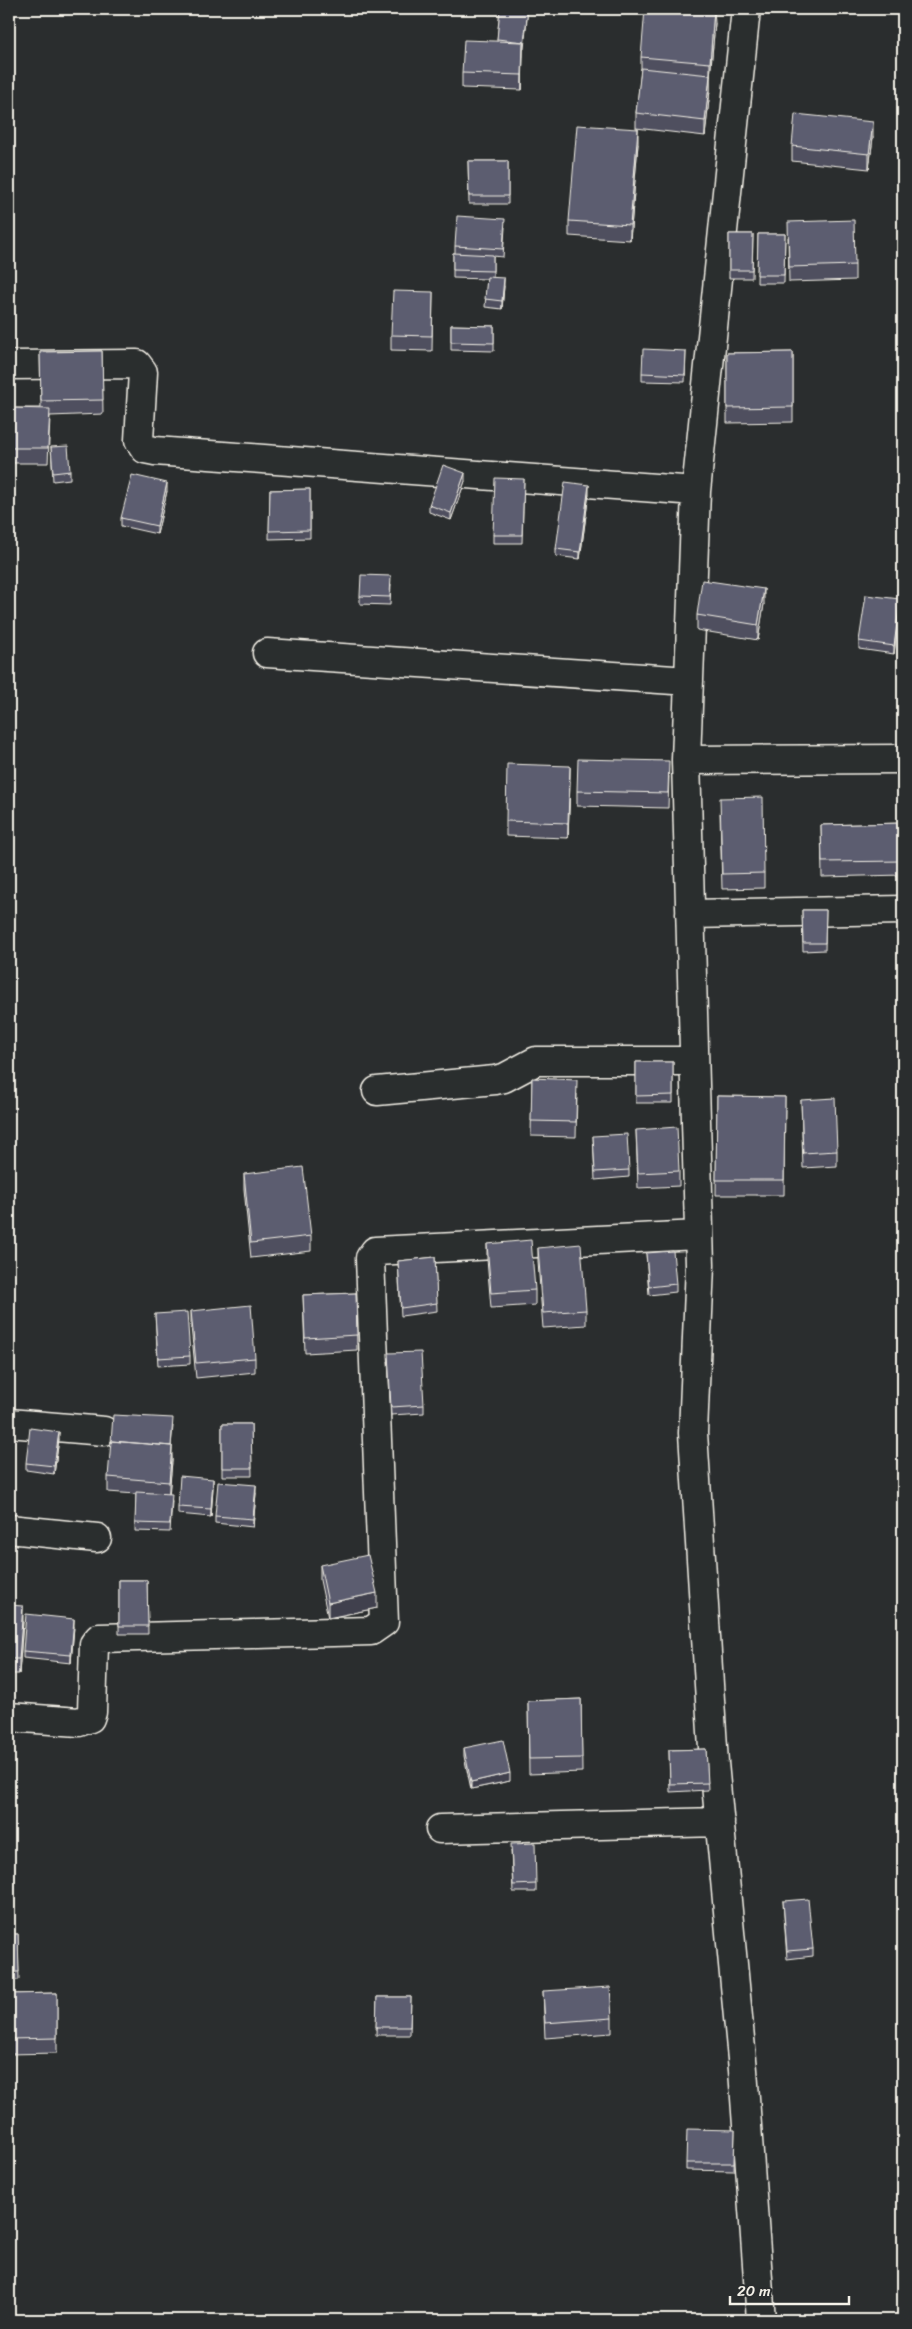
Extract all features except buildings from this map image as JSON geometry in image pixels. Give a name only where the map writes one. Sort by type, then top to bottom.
[{"type":"street","points":[[746,9],[696,491],[686,760],[700,1265],[693,1434],[720,1822],[743,2070],[762,2320]]},
{"type":"street","points":[[9,364],[138,364],[143,372],[139,440],[145,449],[155,451],[696,491]]},
{"type":"street","points":[[267,653],[689,681]]},
{"type":"street","points":[[686,760],[903,759]]},
{"type":"street","points":[[690,914],[903,910]]},
{"type":"street","points":[[377,1091],[495,1080],[504,1078],[536,1061],[694,1061]]},
{"type":"street","points":[[9,1717],[79,1722],[90,1718],[92,1712],[94,1644],[99,1638],[371,1631],[384,1622],[370,1258],[375,1251],[698,1235]]},
{"type":"street","points":[[9,1423],[104,1431]]},
{"type":"street","points":[[9,1529],[97,1538]]},
{"type":"street","points":[[440,1829],[720,1822]]}]
